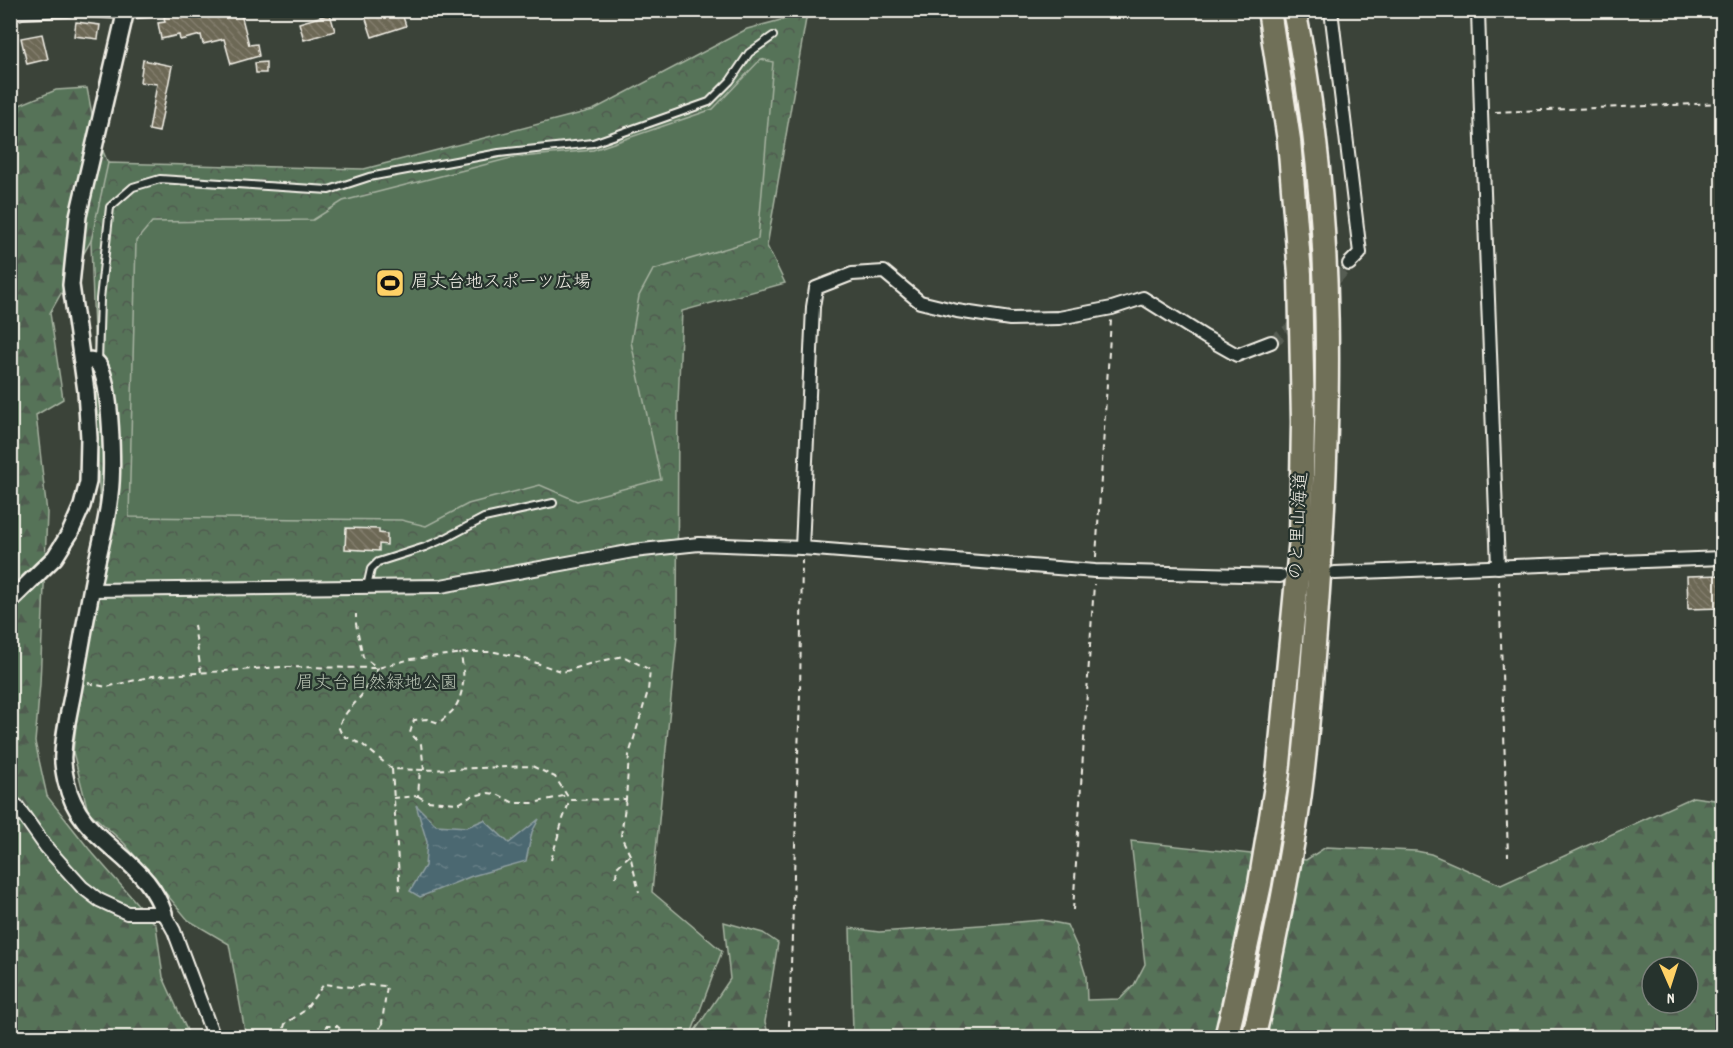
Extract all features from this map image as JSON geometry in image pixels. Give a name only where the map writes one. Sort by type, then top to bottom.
[{"type":"highway","name":"のと里山海道","points":[[1226,1038],[1260,884],[1278,774],[1302,538],[1303,422],[1300,274],[1288,140],[1269,10]]},
{"type":"highway","name":"のと里山海道","points":[[1253,1038],[1285,889],[1302,778],[1322,539],[1326,445],[1326,259],[1306,69],[1294,10]]},
{"type":"street","points":[[10,15],[22,12],[68,10]]},
{"type":"street","points":[[78,10],[152,10]]},
{"type":"street","points":[[1331,10],[1360,253],[1349,264]]},
{"type":"street","points":[[1478,10],[1498,567]]},
{"type":"street","points":[[10,601],[55,557],[70,533],[82,506],[88,482],[89,438],[82,361],[71,285],[78,216],[126,11]]},
{"type":"street","points":[[802,548],[813,307],[816,288],[852,274],[884,272],[920,302],[1010,319],[1059,318],[1112,308],[1143,298],[1205,338],[1238,355],[1271,342]]},
{"type":"street","points":[[82,361],[92,360],[98,363],[103,373],[112,451],[110,495],[63,755],[65,774],[70,797],[80,816],[98,837],[128,862],[147,882],[158,899],[174,931],[214,1038]]},
{"type":"street","points":[[92,590],[441,586],[633,551],[699,544],[802,548],[1095,571],[1280,576]]},
{"type":"street","points":[[1335,573],[1722,558]]},
{"type":"street","points":[[10,802],[17,806],[46,847],[82,887],[99,900],[127,913],[164,913]]},
{"type":"lane","points":[[98,363],[100,299],[110,207],[133,187],[160,179],[329,190],[369,177],[499,153],[593,143],[709,102],[730,81],[748,52],[773,36]]},
{"type":"lane","points":[[367,586],[371,569],[378,562],[425,547],[484,518],[554,503]]},
{"type":"path","points":[[1481,112],[1722,103]]},
{"type":"path","points":[[1073,910],[1112,308]]},
{"type":"path","points":[[789,1026],[803,589],[802,548]]},
{"type":"path","points":[[1498,567],[1508,856]]},
{"type":"path","points":[[356,614],[363,657],[378,668]]},
{"type":"path","points":[[194,626],[201,672]]},
{"type":"path","points":[[75,680],[106,687],[153,676],[282,667],[378,668],[411,659],[460,653],[495,652],[522,658],[563,672],[589,663],[623,656],[650,670],[648,691],[629,755],[621,836],[630,855],[639,892]]},
{"type":"path","points":[[424,770],[421,744],[410,733],[414,720],[427,719],[439,723],[456,706],[463,683],[464,665],[460,653]]},
{"type":"path","points":[[378,668],[362,696],[338,726],[342,735],[363,745],[392,769],[532,766],[555,777],[570,800]]},
{"type":"path","points":[[392,769],[400,893]]},
{"type":"path","points":[[418,796],[420,770]]},
{"type":"path","points":[[393,798],[418,796],[426,801],[460,803],[472,796],[488,793],[497,794],[514,803],[534,803],[567,795]]},
{"type":"path","points":[[570,800],[626,799]]},
{"type":"path","points":[[551,860],[570,800]]},
{"type":"path","points":[[616,877],[618,867],[630,855]]},
{"type":"path","points":[[281,1038],[285,1024],[304,1011],[324,984],[352,987],[387,986],[382,1023],[375,1038]]},
{"type":"path","points":[[382,1023],[386,1038]]},
{"type":"path","points":[[326,1038],[326,1026],[337,1026],[347,1035],[355,1038]]},
{"type":"green space","name":"眉丈台自然緑地公園","points":[[807,13],[767,246],[785,283],[682,311],[678,403],[677,636],[652,892],[722,951],[690,1037],[246,1037],[229,944],[188,920],[124,843],[88,811],[73,752],[100,515],[91,241],[108,163],[364,169],[593,110],[747,29]]},
{"type":"green space","name":"眉丈台地スポーツ広場","points":[[761,59],[773,62],[758,239],[653,270],[639,296],[631,342],[661,479],[577,501],[540,485],[468,504],[426,526],[401,520],[129,517],[136,241],[152,222],[313,220],[343,201],[511,158],[593,150],[713,109]]},
{"type":"green space","points":[[87,88],[96,135],[108,163],[110,207],[50,313],[63,399],[36,415],[47,513],[40,684],[35,742],[47,796],[89,849],[156,925],[163,977],[190,1037],[11,1038],[11,134],[17,106],[56,90]]},
{"type":"green space","points":[[1693,797],[1722,801],[1722,1037],[818,1038],[820,1035],[853,1032],[850,928],[879,932],[1042,920],[1067,925],[1086,976],[1087,1000],[1120,999],[1134,985],[1145,964],[1131,841],[1306,860],[1326,847],[1416,851],[1431,854],[1501,885]]},
{"type":"green space","points":[[724,922],[763,933],[778,943],[765,1022],[769,1037],[690,1038],[730,979]]},
{"type":"water","points":[[416,805],[436,825],[467,827],[484,820],[509,843],[539,819],[532,832],[526,861],[472,876],[420,897],[410,891],[425,866],[427,842]]},
{"type":"building","points":[[216,10],[240,10],[249,45],[257,44],[259,56],[231,64],[224,39],[203,44],[201,35],[180,40],[179,35],[161,39],[158,23],[165,22],[164,17],[175,14],[176,17],[181,16],[181,18]]},
{"type":"building","points":[[363,10],[401,10],[406,26],[372,37]]},
{"type":"building","points":[[330,14],[335,31],[304,40],[299,23]]},
{"type":"building","points":[[76,22],[100,25],[98,39],[74,36]]},
{"type":"building","points":[[42,34],[48,59],[27,64],[21,38]]},
{"type":"building","points":[[143,60],[172,66],[159,132],[149,130],[157,84],[140,82]]},
{"type":"building","points":[[266,62],[266,73],[256,73],[255,63]]},
{"type":"building","points":[[346,528],[379,529],[379,533],[387,534],[387,545],[379,544],[379,551],[345,549]]},
{"type":"building","points":[[1722,575],[1722,608],[1688,609],[1687,576]]},
{"type":"tunnel","points":[[1271,342],[1290,329],[1349,264]]},
{"type":"place","name":"眉丈台地スポーツ広場","points":[[390,283]]}]
